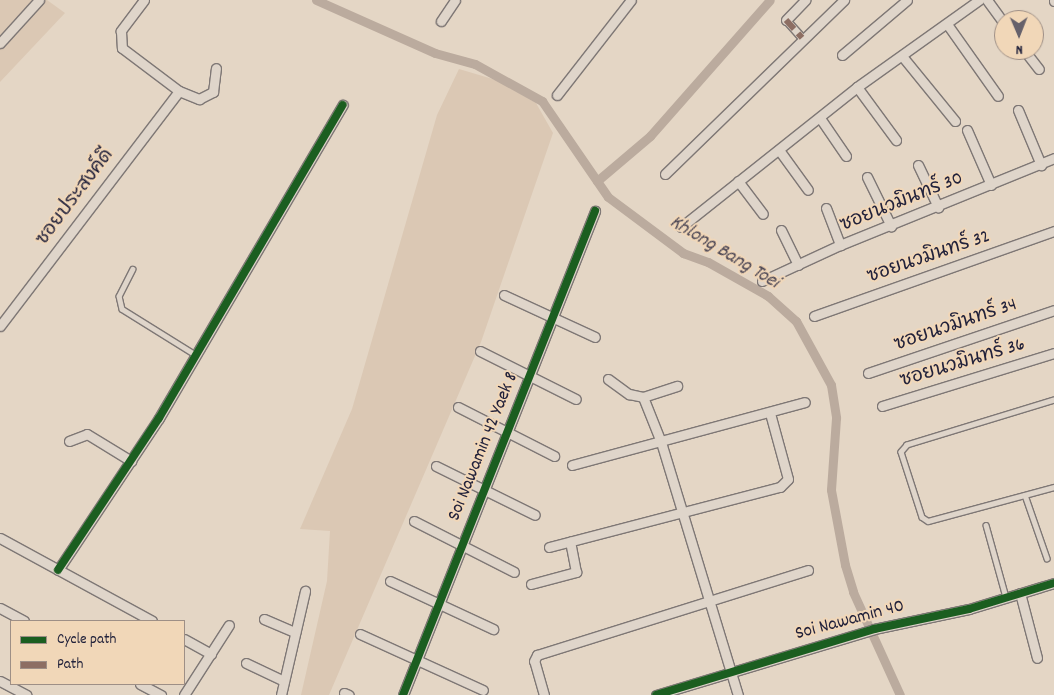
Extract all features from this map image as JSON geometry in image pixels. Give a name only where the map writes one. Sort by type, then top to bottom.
[{"type":"street","points":[[0,43],[40,0]]},
{"type":"street","points":[[144,0],[121,31],[120,41],[122,48],[179,91],[199,99],[209,96],[217,82],[216,68]]},
{"type":"street","points":[[441,21],[455,0]]},
{"type":"street","points":[[557,95],[631,0]]},
{"type":"street","points":[[802,38],[786,20],[805,0]]},
{"type":"street","points":[[665,174],[802,38],[844,0]]},
{"type":"street","points":[[842,55],[907,0]]},
{"type":"street","points":[[681,227],[857,87],[979,0]]},
{"type":"street","points":[[947,24],[998,96]]},
{"type":"street","points":[[902,56],[955,120]]},
{"type":"street","points":[[1031,60],[1038,69]]},
{"type":"street","points":[[857,87],[896,140]]},
{"type":"street","name":"ซอยประสงค์ดี","points":[[0,326],[179,91]]},
{"type":"street","points":[[58,570],[132,461],[343,105]]},
{"type":"street","points":[[1018,110],[1041,165]]},
{"type":"street","points":[[820,118],[846,156]]},
{"type":"street","points":[[967,130],[991,186]]},
{"type":"street","points":[[779,150],[808,190]]},
{"type":"street","name":"ซอยนวมินทร์ 30","points":[[762,281],[840,245],[991,186],[1054,158]]},
{"type":"street","points":[[918,165],[938,207]]},
{"type":"street","points":[[867,177],[891,226]]},
{"type":"street","points":[[738,182],[763,214]]},
{"type":"street","points":[[826,208],[840,245]]},
{"type":"street","name":"Soi Nawamin 42 Yaek 8","points":[[403,695],[595,211]]},
{"type":"street","points":[[781,230],[798,265]]},
{"type":"street","name":"ซอยนวมินทร์ 32","points":[[814,316],[1054,231]]},
{"type":"street","points":[[504,295],[595,337]]},
{"type":"street","name":"ซอยนวมินทร์ 34","points":[[868,373],[1054,310]]},
{"type":"street","points":[[480,350],[576,399]]},
{"type":"street","name":"ซอยนวมินทร์ 36","points":[[882,406],[1054,353]]},
{"type":"street","points":[[608,379],[629,394],[643,397],[678,386]]},
{"type":"street","points":[[643,397],[661,442],[680,513],[710,600],[738,695]]},
{"type":"street","points":[[572,465],[805,402]]},
{"type":"street","points":[[458,407],[554,456]]},
{"type":"street","points":[[549,547],[786,483],[788,479],[770,413]]},
{"type":"street","points":[[70,440],[87,434],[132,461]]},
{"type":"street","points":[[436,466],[535,515]]},
{"type":"street","points":[[414,521],[461,547],[514,572]]},
{"type":"street","points":[[0,538],[150,620]]},
{"type":"street","points":[[531,584],[576,572],[570,542]]},
{"type":"street","points":[[544,695],[534,661],[537,655],[808,570]]},
{"type":"street","points":[[390,581],[494,629]]},
{"type":"street","name":"Soi Nawamin 40","points":[[656,695],[856,634],[1006,598],[1054,583]]},
{"type":"street","points":[[281,695],[304,591]]},
{"type":"street","points":[[1020,593],[1037,658]]},
{"type":"street","points":[[0,608],[22,620]]},
{"type":"street","points":[[264,619],[295,632]]},
{"type":"street","points":[[184,695],[229,626]]},
{"type":"street","points":[[360,634],[483,690]]},
{"type":"street","points":[[185,640],[211,654]]},
{"type":"street","points":[[246,662],[284,681]]},
{"type":"street","points":[[0,681],[26,695]]},
{"type":"street","points":[[142,685],[160,695]]},
{"type":"lane","points":[[134,269],[119,296],[122,309],[196,355]]},
{"type":"lane","points":[[1054,400],[907,445],[901,452],[926,521],[1054,487]]},
{"type":"lane","points":[[1025,495],[1047,558]]},
{"type":"lane","points":[[986,526],[1006,598]]},
{"type":"shaded area","points":[[0,0],[47,0],[65,13],[0,82]]},
{"type":"shaded area","points":[[459,69],[496,80],[536,103],[553,133],[481,342],[329,695],[301,695],[327,581],[330,531],[300,529],[352,409],[437,115]]},
{"type":"waterway","name":"Khlong Bang Toei","points":[[316,0],[435,53],[475,64],[542,101],[608,197],[683,253],[708,262],[768,296],[796,321],[831,385],[836,418],[831,490],[845,565],[853,592],[900,695]]},
{"type":"waterway","points":[[597,181],[650,136],[770,0]]},
{"type":"marked path","points":[[786,20],[802,38]]},
{"type":"cycle path","points":[[58,570],[159,418],[343,105]]},
{"type":"cycle path","points":[[403,695],[595,211]]},
{"type":"cycle path","points":[[656,695],[874,629],[969,609],[1054,583]]}]
